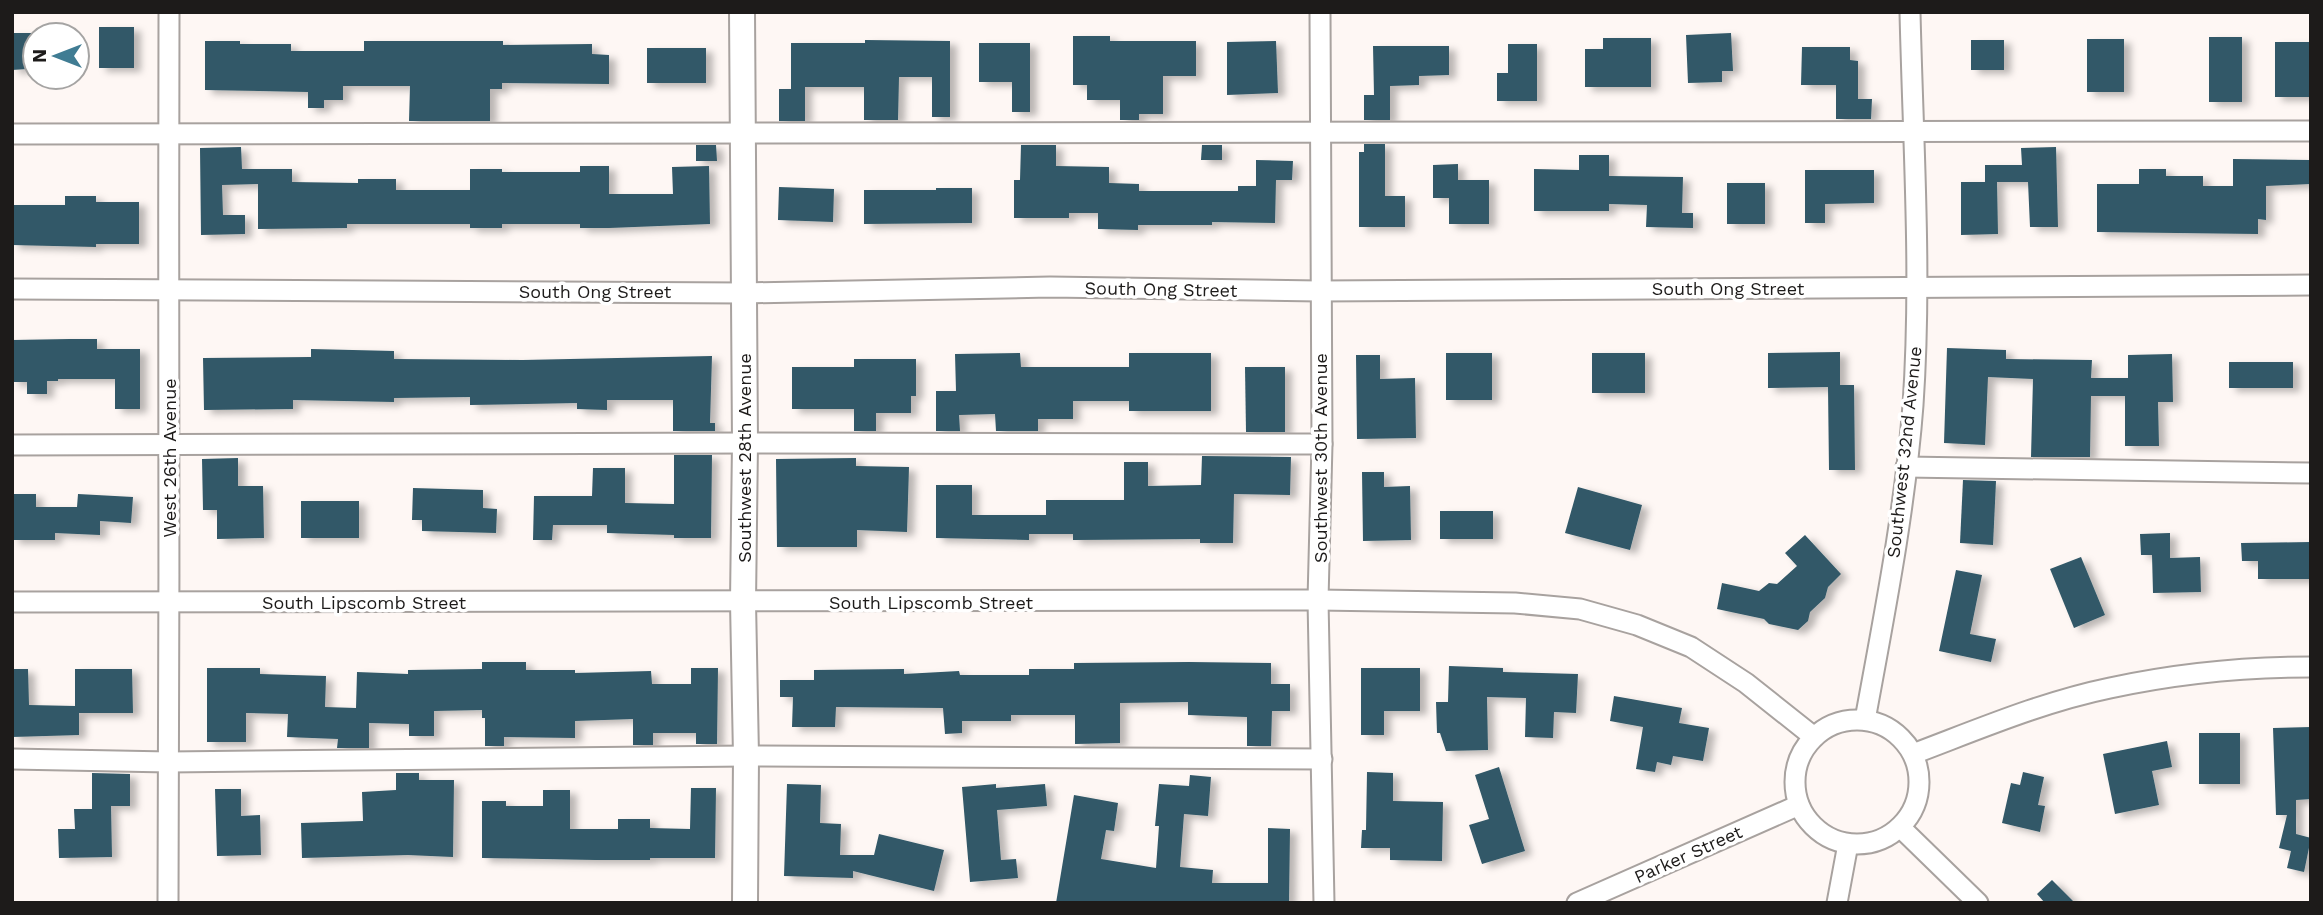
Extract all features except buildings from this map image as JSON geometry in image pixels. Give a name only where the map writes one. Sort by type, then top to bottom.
[{"type":"main road","name":"Southwest 28th Avenue","points":[[741,12],[745,903]]},
{"type":"street","name":"West 26th Avenue","points":[[168,903],[169,12]]},
{"type":"street","name":"Southwest 30th Avenue","points":[[1320,12],[1322,444],[1318,600],[1324,903]]},
{"type":"street","name":"Southwest 32nd Avenue","points":[[1865,720],[1895,556],[1913,407],[1918,286],[1910,12]]},
{"type":"street","points":[[12,134],[2311,131]]},
{"type":"street","name":"South Ong Street","points":[[12,289],[744,293],[1049,287],[1320,290],[2311,285]]},
{"type":"street","points":[[12,446],[1322,444]]},
{"type":"street","points":[[1906,467],[2311,473]]},
{"type":"street","name":"South Lipscomb Street","points":[[12,602],[1318,600],[1516,603],[1591,612],[1637,625],[1691,646],[1746,684],[1814,737]]},
{"type":"street","points":[[1913,754],[2024,712],[2108,688],[2191,675],[2311,667]]},
{"type":"street","points":[[1865,720],[1892,731],[1913,754],[1918,772],[1918,792],[1912,811],[1900,827],[1876,841],[1848,844],[1819,831],[1807,819],[1799,805],[1795,776],[1798,762],[1814,737],[1829,726],[1865,720]]},
{"type":"street","points":[[12,759],[169,762],[746,756],[1322,759]]},
{"type":"street","name":"Parker Street","points":[[1577,903],[1799,805]]},
{"type":"street","points":[[1900,827],[1978,903]]},
{"type":"street","points":[[1837,903],[1848,844]]}]
